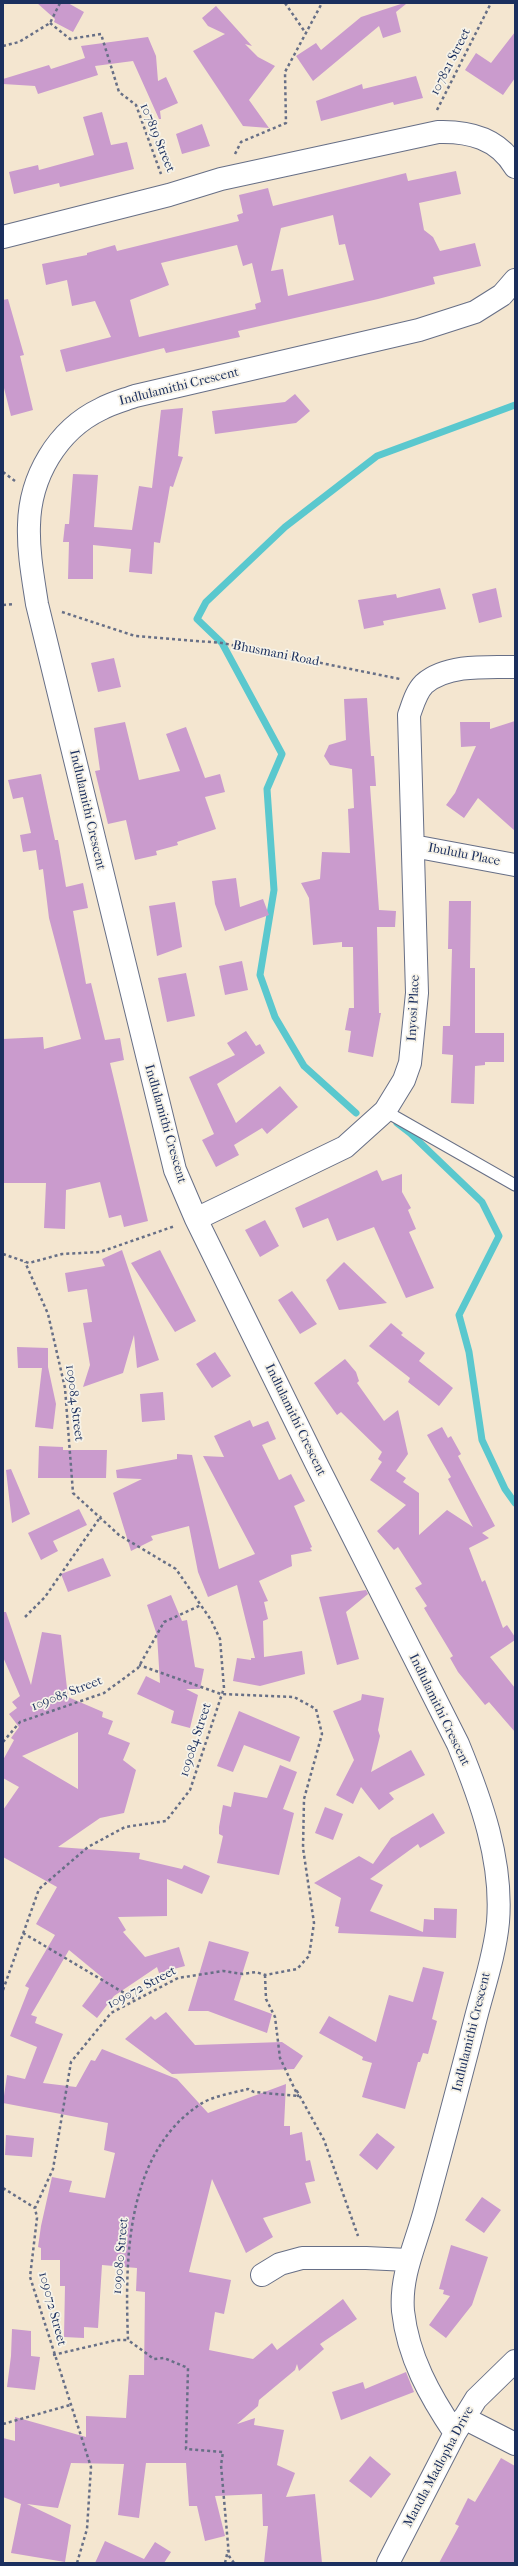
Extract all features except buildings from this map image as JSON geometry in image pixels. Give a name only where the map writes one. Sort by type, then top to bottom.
[{"type":"street","points":[[3,237],[169,195],[221,179],[438,132],[460,132],[477,135],[504,153],[515,167]]},
{"type":"street","name":"Indlulamithi Crescent","points":[[460,2425],[434,2402],[425,2384],[406,2329],[403,2293],[408,2260],[423,2220],[461,2078],[506,1925],[493,1846],[476,1790],[458,1744],[196,1219],[175,1170],[153,1086],[38,604],[28,525],[32,495],[50,452],[73,427],[101,409],[135,396],[419,330],[474,312],[502,295],[515,280]]},
{"type":"street","points":[[424,684],[440,675],[456,670],[515,667]]},
{"type":"street","name":"Inyosi Place","points":[[196,1219],[345,1147],[385,1111],[404,1080],[410,1063],[416,1025],[409,715],[417,694],[424,684]]},
{"type":"street","name":"Ibululu Place","points":[[413,846],[515,865]]},
{"type":"street","points":[[262,2276],[280,2264],[302,2258],[366,2258],[408,2260]]},
{"type":"street","name":"Mandla Madlopha Drive","points":[[388,2563],[460,2425],[476,2399],[515,2361]]},
{"type":"street","points":[[460,2425],[515,2444]]},
{"type":"lane","points":[[385,1111],[515,1185]]},
{"type":"path","points":[[3,46],[19,42],[50,23],[60,3]]},
{"type":"path","points":[[285,3],[305,32]]},
{"type":"path","points":[[221,179],[241,142],[286,123],[286,72],[305,32],[322,3]]},
{"type":"path","name":"107821 Street","points":[[438,132],[437,111],[492,3]]},
{"type":"path","name":"107819 Street","points":[[50,23],[70,39],[101,34],[119,92],[136,105],[169,195]]},
{"type":"path","name":"Bhusmani Road","points":[[38,604],[135,636],[222,643],[424,684]]},
{"type":"path","points":[[3,1254],[29,1263],[62,1254],[100,1252],[196,1219]]},
{"type":"path","name":"109084 Street","points":[[3,1990],[39,1889],[88,1847],[125,1827],[166,1820],[190,1790],[224,1688],[220,1639],[201,1605],[176,1569],[119,1535],[101,1516],[73,1493],[65,1388],[48,1314],[25,1262]]},
{"type":"path","points":[[25,1617],[45,1597],[101,1516]]},
{"type":"path","name":"109085 Street","points":[[3,1742],[20,1722],[104,1693],[139,1665],[164,1622],[201,1605]]},
{"type":"path","points":[[139,1665],[221,1694]]},
{"type":"path","name":"109072 Street","points":[[77,2563],[87,2529],[91,2467],[53,2355],[30,2277],[36,2218],[35,2208],[53,2169],[71,2062],[111,2013],[178,1978],[223,1971],[243,1974],[256,1972],[265,1975],[297,1969],[309,1956],[314,1923],[303,1848],[304,1798],[322,1734],[316,1709],[294,1697],[221,1694]]},
{"type":"path","points":[[23,1933],[136,2000]]},
{"type":"path","points":[[265,1975],[266,1999],[275,2017],[280,2058],[298,2096]]},
{"type":"path","name":"109080 Street","points":[[128,2340],[127,2303],[133,2217],[157,2149],[171,2130],[199,2104],[248,2089],[254,2092],[298,2096]]},
{"type":"path","points":[[298,2096],[297,2091],[324,2140],[366,2258]]},
{"type":"path","points":[[3,2188],[35,2208]]},
{"type":"path","points":[[53,2355],[117,2340],[128,2340],[154,2359],[164,2358],[188,2368],[186,2449],[223,2452],[221,2466],[229,2556],[234,2563]]},
{"type":"path","points":[[3,2424],[70,2405]]},
{"type":"path","points":[[226,2563],[229,2545]]},
{"type":"waterway","points":[[356,1113],[304,1066],[275,1017],[260,975],[274,890],[267,789],[282,754],[222,643],[197,619],[206,602],[285,527],[377,456],[515,405]]},
{"type":"waterway","points":[[397,1123],[410,1133],[482,1202],[499,1236],[459,1315],[469,1352],[482,1440],[505,1489],[515,1503]]}]
